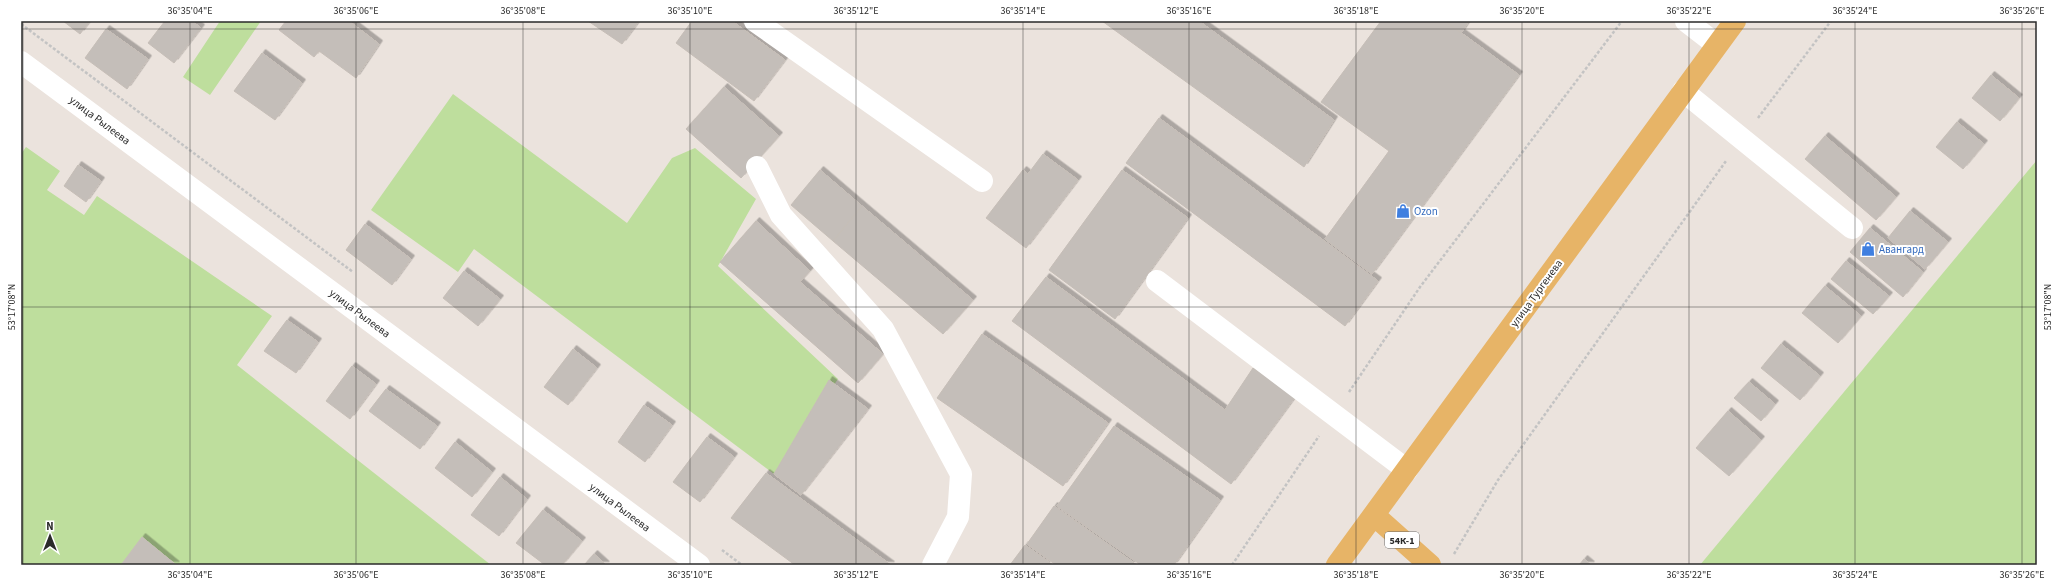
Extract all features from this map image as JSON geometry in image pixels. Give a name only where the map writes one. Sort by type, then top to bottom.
[{"type":"main road","name":"улица Тургенева","points":[[1337,565],[1735,21]]},
{"type":"main road","name":"54К-1","points":[[1374,515],[1430,565]]},
{"type":"street","points":[[755,21],[982,181]]},
{"type":"street","points":[[1686,21],[1717,45]]},
{"type":"street","name":"улица Рылеева","points":[[21,62],[699,565]]},
{"type":"street","points":[[1683,91],[1852,228]]},
{"type":"street","points":[[757,168],[781,216],[883,328],[961,474],[958,517],[933,565]]},
{"type":"street","points":[[1157,281],[1407,470]]},
{"type":"path","points":[[1232,565],[1420,286],[1622,21]]},
{"type":"path","points":[[1452,558],[1498,480],[1742,139],[1831,21]]},
{"type":"green space","points":[[220,21],[261,21],[210,95],[183,77]]},
{"type":"green space","points":[[453,94],[627,223],[672,158],[695,148],[756,199],[718,266],[838,379],[774,474],[474,249],[458,272],[371,210]]},
{"type":"green space","points":[[26,147],[60,171],[47,190],[84,215],[97,196],[272,316],[237,365],[491,565],[177,565],[142,537],[121,565],[21,565],[21,154]]},
{"type":"green space","points":[[2037,160],[2037,565],[1700,565]]},
{"type":"building","points":[[63,21],[90,21],[80,34]]},
{"type":"building","points":[[165,21],[192,21],[201,28],[174,63],[148,43]]},
{"type":"building","points":[[286,21],[349,21],[379,44],[356,78],[319,51],[314,57],[279,30]]},
{"type":"building","points":[[588,21],[639,21],[622,44]]},
{"type":"building","points":[[692,21],[732,21],[785,60],[754,101],[676,43]]},
{"type":"building","points":[[1102,21],[1199,21],[1334,120],[1304,167]]},
{"type":"building","points":[[1381,21],[1445,21],[1519,75],[1372,274],[1325,239],[1389,151],[1321,102]]},
{"type":"building","points":[[1445,21],[1469,21],[1461,33]]},
{"type":"building","points":[[106,29],[148,59],[127,89],[85,58]]},
{"type":"building","points":[[262,53],[302,83],[275,120],[234,91]]},
{"type":"building","points":[[1991,75],[2019,98],[2000,121],[1972,98]]},
{"type":"building","points":[[724,87],[779,136],[741,178],[686,129]]},
{"type":"building","points":[[1159,118],[1378,281],[1345,326],[1126,163]]},
{"type":"building","points":[[1957,122],[1984,144],[1963,169],[1936,147]]},
{"type":"building","points":[[1825,136],[1896,197],[1876,220],[1805,159]]},
{"type":"building","points":[[1043,154],[1078,180],[1026,248],[986,218],[1023,170],[1028,174]]},
{"type":"building","points":[[78,165],[101,181],[86,202],[64,186]]},
{"type":"building","points":[[820,170],[862,206],[833,241],[791,205]]},
{"type":"building","points":[[1122,170],[1188,218],[1115,319],[1049,270]]},
{"type":"building","points":[[862,206],[973,300],[943,334],[833,241]]},
{"type":"building","points":[[1910,211],[1948,242],[1925,269],[1888,238]]},
{"type":"building","points":[[756,221],[810,271],[800,282],[883,354],[858,383],[720,262]]},
{"type":"building","points":[[365,224],[411,259],[392,285],[346,250]]},
{"type":"building","points":[[1870,228],[1923,272],[1903,297],[1850,252]]},
{"type":"building","points":[[1846,261],[1889,296],[1873,314],[1831,279]]},
{"type":"building","points":[[464,271],[500,299],[478,326],[443,298]]},
{"type":"building","points":[[1046,277],[1225,410],[1253,368],[1295,397],[1231,484],[1012,321]]},
{"type":"building","points":[[1825,286],[1861,316],[1838,343],[1802,313]]},
{"type":"building","points":[[287,320],[318,342],[296,373],[264,351]]},
{"type":"building","points":[[982,334],[1108,423],[1063,486],[937,398]]},
{"type":"building","points":[[1781,344],[1820,376],[1800,400],[1761,368]]},
{"type":"building","points":[[573,349],[597,368],[568,405],[544,387]]},
{"type":"building","points":[[352,366],[376,384],[350,419],[326,401]]},
{"type":"building","points":[[829,380],[868,409],[801,495],[774,474]]},
{"type":"building","points":[[1749,382],[1775,404],[1761,421],[1734,398]]},
{"type":"building","points":[[386,389],[437,426],[420,449],[369,411]]},
{"type":"building","points":[[644,405],[672,425],[645,462],[618,442]]},
{"type":"building","points":[[1728,411],[1761,440],[1729,476],[1696,448]]},
{"type":"building","points":[[1114,426],[1220,500],[1174,565],[1141,565],[1057,506]]},
{"type":"building","points":[[707,437],[734,457],[700,502],[673,482]]},
{"type":"building","points":[[455,442],[492,472],[472,497],[435,468]]},
{"type":"building","points":[[766,473],[891,565],[795,565],[731,518]]},
{"type":"building","points":[[500,477],[527,499],[499,536],[471,515]]},
{"type":"building","points":[[1054,506],[1137,565],[1056,565],[1027,544]]},
{"type":"building","points":[[543,510],[582,541],[562,565],[545,565],[516,543]]},
{"type":"building","points":[[142,537],[176,565],[121,565]]},
{"type":"building","points":[[1025,545],[1053,565],[1010,565]]},
{"type":"building","points":[[594,554],[606,565],[584,565]]},
{"type":"building","points":[[1584,559],[1591,565],[1579,565]]},
{"type":"place","name":"Ozon","points":[[1403,211]]},
{"type":"place","name":"Авангард","points":[[1868,249]]}]
